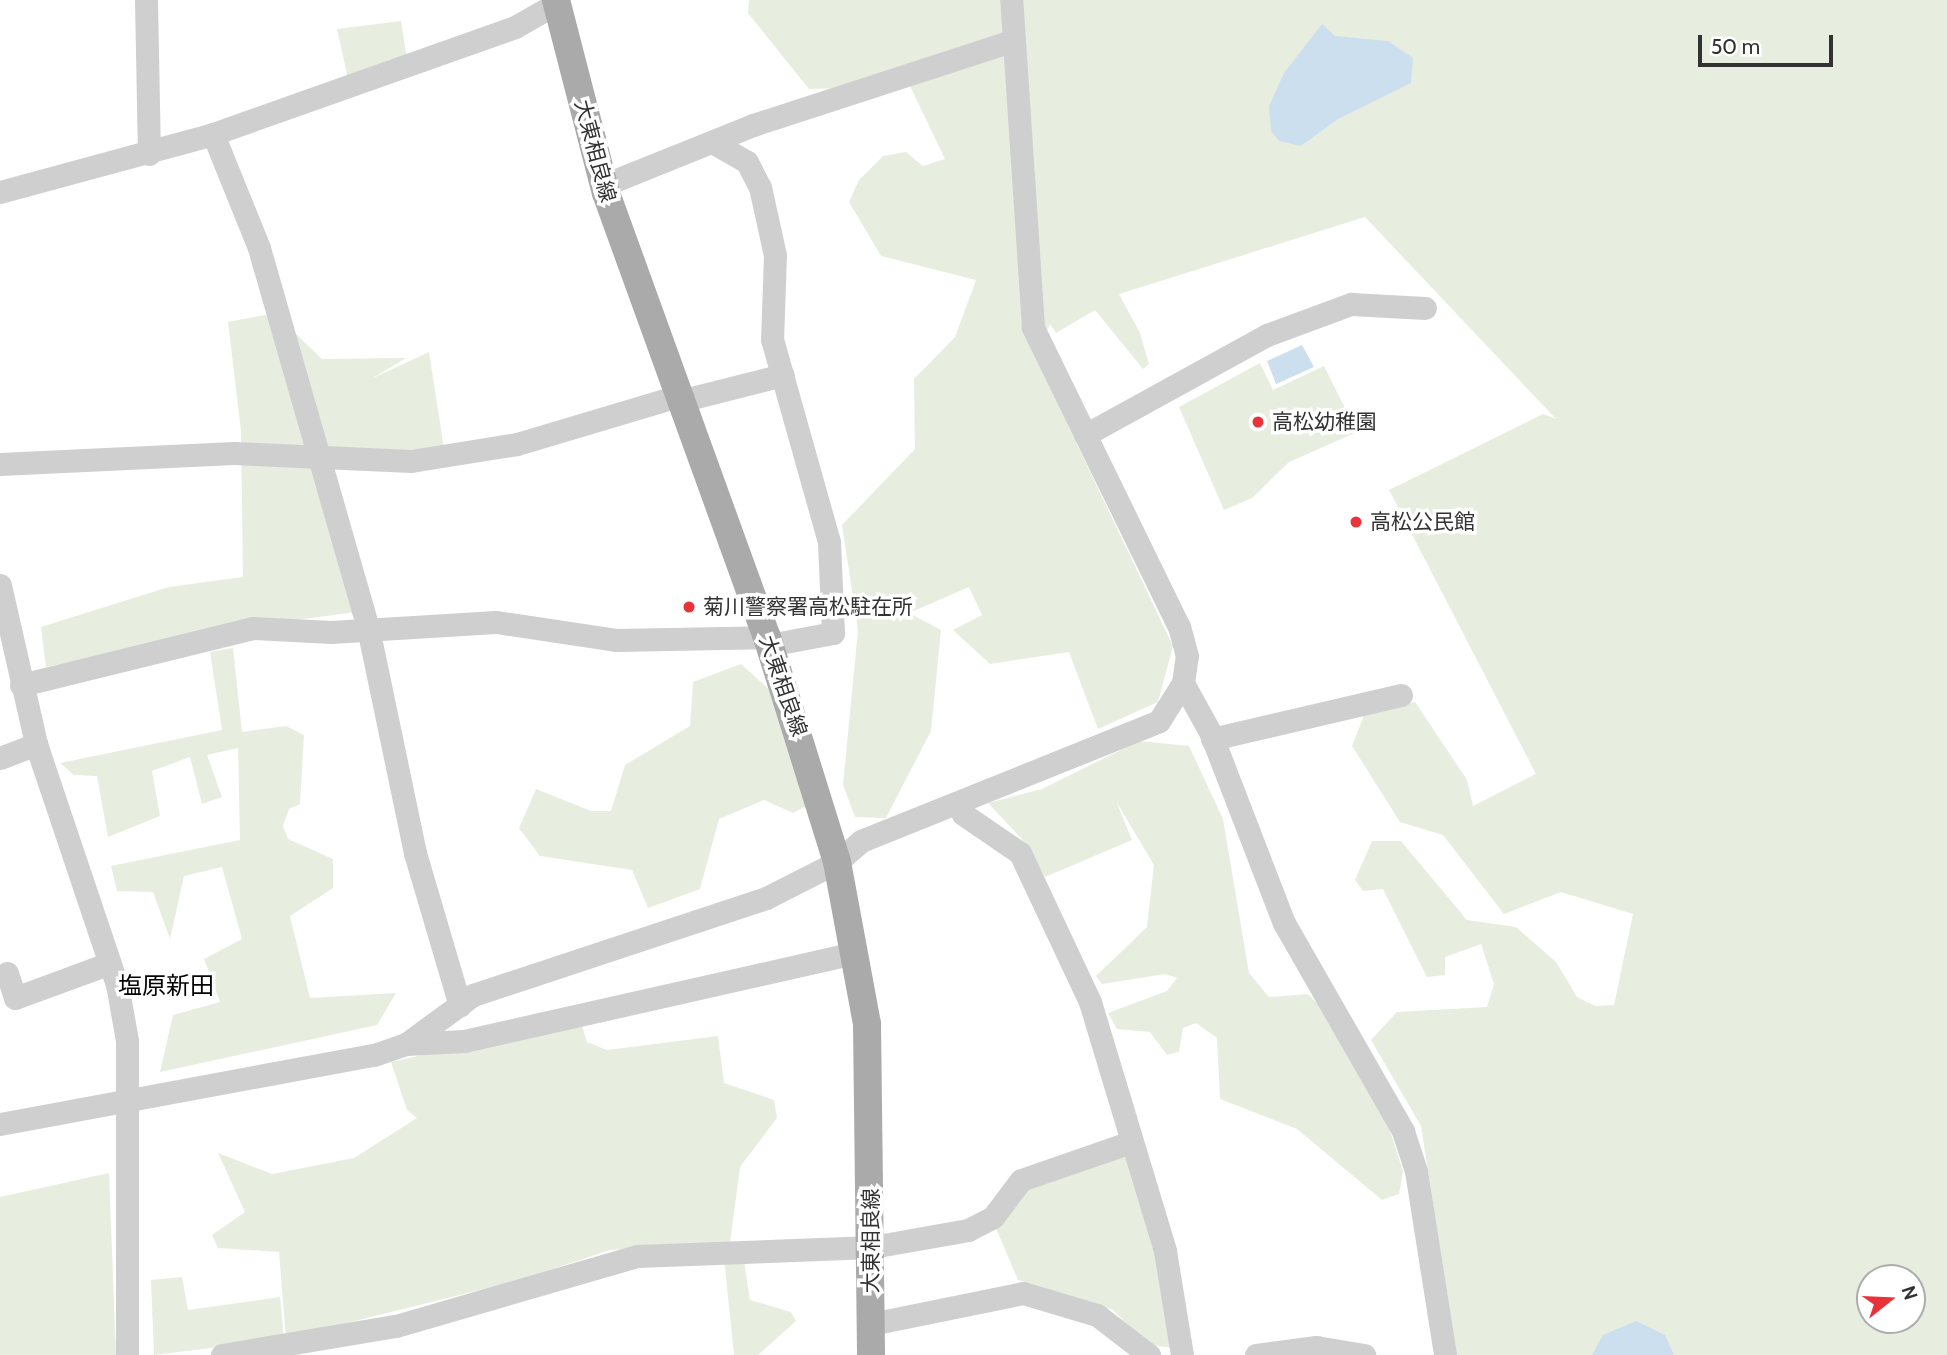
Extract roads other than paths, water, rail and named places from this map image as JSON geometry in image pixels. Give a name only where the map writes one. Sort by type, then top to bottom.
[{"type":"main road","name":"大東相良線","points":[[557,1],[604,185],[768,641],[837,862],[855,953],[871,1080],[871,1355]]},
{"type":"street","points":[[146,0],[149,154]]},
{"type":"street","points":[[406,1044],[460,1006],[637,937],[766,898],[837,862],[861,841],[1137,735],[1159,721],[1183,683],[1188,656],[1179,627],[1033,327],[1009,42],[1011,0]]},
{"type":"street","points":[[0,192],[149,154],[213,134],[515,27],[557,1]]},
{"type":"street","points":[[604,185],[712,142],[1009,42]]},
{"type":"street","points":[[213,134],[259,248],[314,456],[368,628],[415,853],[460,1006]]},
{"type":"street","points":[[21,685],[253,628],[368,628],[496,622],[616,640],[768,641],[833,633],[835,605],[829,542],[772,339],[775,255],[760,187],[747,162],[712,142]]},
{"type":"street","points":[[1085,435],[1279,331],[1351,304],[1425,308]]},
{"type":"street","points":[[0,464],[234,453],[411,461],[517,444],[679,399],[783,375]]},
{"type":"street","points":[[0,585],[36,744],[110,963],[127,1041],[130,1100],[127,1355]]},
{"type":"street","points":[[1183,683],[1212,739],[1284,923],[1403,1131],[1416,1171],[1441,1354]]},
{"type":"street","points":[[1212,739],[1401,695]]},
{"type":"street","points":[[0,758],[36,744]]},
{"type":"street","points":[[958,804],[962,814],[1020,853],[1108,1050],[1128,1143],[1165,1251],[1182,1355]]},
{"type":"street","points":[[0,1124],[406,1044],[464,1041],[855,953]]},
{"type":"street","points":[[7,973],[15,998],[110,963]]},
{"type":"street","points":[[222,1355],[396,1326],[637,1256],[872,1247],[968,1230],[993,1217],[1021,1180],[1128,1143]]},
{"type":"street","points":[[871,1324],[1023,1293],[1097,1315],[1149,1355]]},
{"type":"street","points":[[1256,1355],[1317,1347],[1364,1355]]},
{"type":"water","points":[[1322,24],[1335,36],[1388,41],[1413,58],[1411,83],[1338,119],[1301,146],[1279,141],[1271,131],[1269,106],[1284,73]]},
{"type":"water","points":[[1302,345],[1314,367],[1276,384],[1267,361]]},
{"type":"water","points":[[1636,1321],[1665,1335],[1674,1355],[1592,1355],[1603,1335]]},
{"type":"place","name":"高松幼稚園","points":[[1258,422]]},
{"type":"place","name":"高松公民館","points":[[1356,522]]},
{"type":"place","name":"菊川警察署高松駐在所","points":[[689,607]]},
{"type":"district","name":"塩原新田","points":[[166,986]]}]
